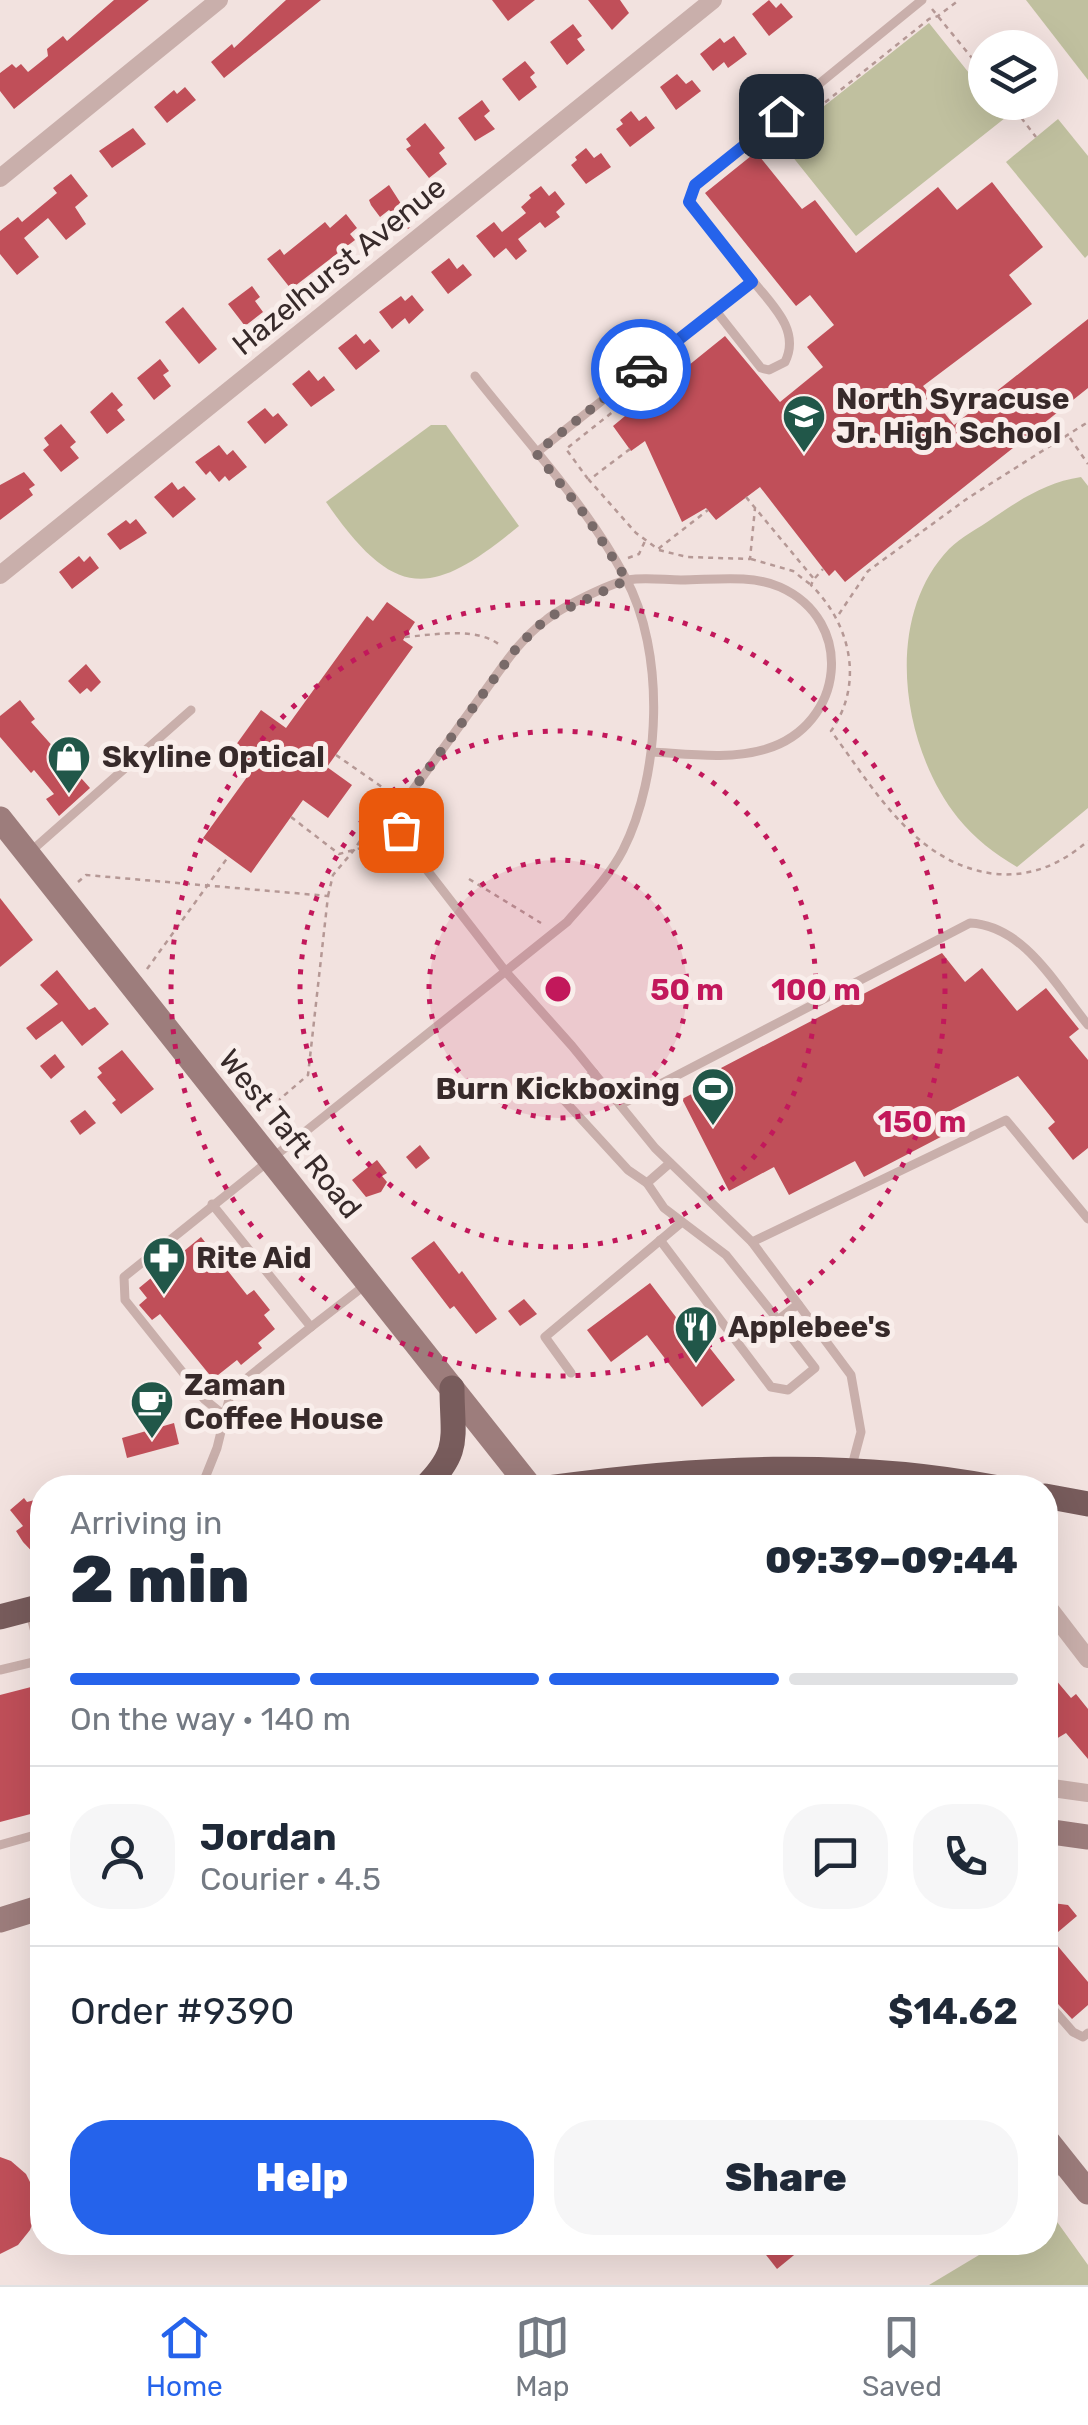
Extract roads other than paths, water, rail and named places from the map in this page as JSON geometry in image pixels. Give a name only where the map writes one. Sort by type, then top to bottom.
[{"type":"main road","name":"West Taft Road","points":[[0,819],[521,1475]]},
{"type":"main road","points":[[437,1475],[452,1453],[452,1388]]},
{"type":"main road","points":[[731,1475],[784,1466],[832,1475]]},
{"type":"main road","points":[[1058,1498],[1088,1504]]},
{"type":"main road","points":[[0,1616],[30,1609]]},
{"type":"main road","points":[[1058,1833],[1088,1837]]},
{"type":"main road","points":[[0,1920],[30,1911]]},
{"type":"main road","points":[[1058,2173],[1088,2192]]},
{"type":"street","points":[[0,178],[218,0]]},
{"type":"street","name":"Hazelhurst Avenue","points":[[0,575],[713,0]]},
{"type":"street","points":[[1058,1620],[1088,1659]]},
{"type":"street","points":[[1058,1789],[1088,1792]]},
{"type":"lane","points":[[716,311],[761,368],[769,370],[785,362],[791,342],[789,331],[689,202],[695,185],[924,0]]},
{"type":"lane","points":[[536,453],[752,282]]},
{"type":"lane","points":[[224,1416],[204,1398],[125,1300],[124,1277],[552,934],[600,885],[636,820],[652,752],[651,665],[639,608],[617,562],[586,516],[475,376]]},
{"type":"lane","points":[[652,752],[701,755],[764,750],[808,726],[821,710],[832,664],[822,628],[802,602],[780,587],[756,580],[627,580],[547,618],[511,655],[404,803],[402,832],[406,843],[506,972],[670,1163],[752,1242],[851,1375],[861,1432],[849,1475]]},
{"type":"lane","points":[[28,854],[191,710]]},
{"type":"lane","points":[[620,1105],[970,923],[992,924],[1020,941],[1088,1026]]},
{"type":"lane","points":[[594,1073],[562,1098],[628,1170],[646,1183],[664,1208],[726,1255],[815,1368],[788,1390],[771,1386],[660,1240]]},
{"type":"lane","points":[[752,1242],[1006,1120],[1088,1219]]},
{"type":"lane","points":[[646,1183],[670,1163]]},
{"type":"lane","points":[[212,1204],[311,1328]]},
{"type":"lane","points":[[571,1373],[545,1337],[682,1222]]},
{"type":"lane","points":[[206,1475],[218,1448],[231,1391],[368,1283]]},
{"type":"lane","points":[[778,1320],[798,1304]]},
{"type":"lane","points":[[0,1670],[30,1662]]},
{"type":"lane","points":[[0,1845],[30,1836]]},
{"type":"lane","points":[[1058,2015],[1072,2032],[1083,2037],[1088,2033]]},
{"type":"place","name":"North Syracuse Jr. High School","points":[[804,454]]},
{"type":"place","name":"Skyline Optical","points":[[69,795]]},
{"type":"place","name":"Burn Kickboxing","points":[[713,1127]]},
{"type":"place","name":"Rite Aid","points":[[164,1296]]},
{"type":"place","name":"Applebee's","points":[[696,1365]]},
{"type":"place","name":"Zaman Coffee House","points":[[152,1440]]}]
